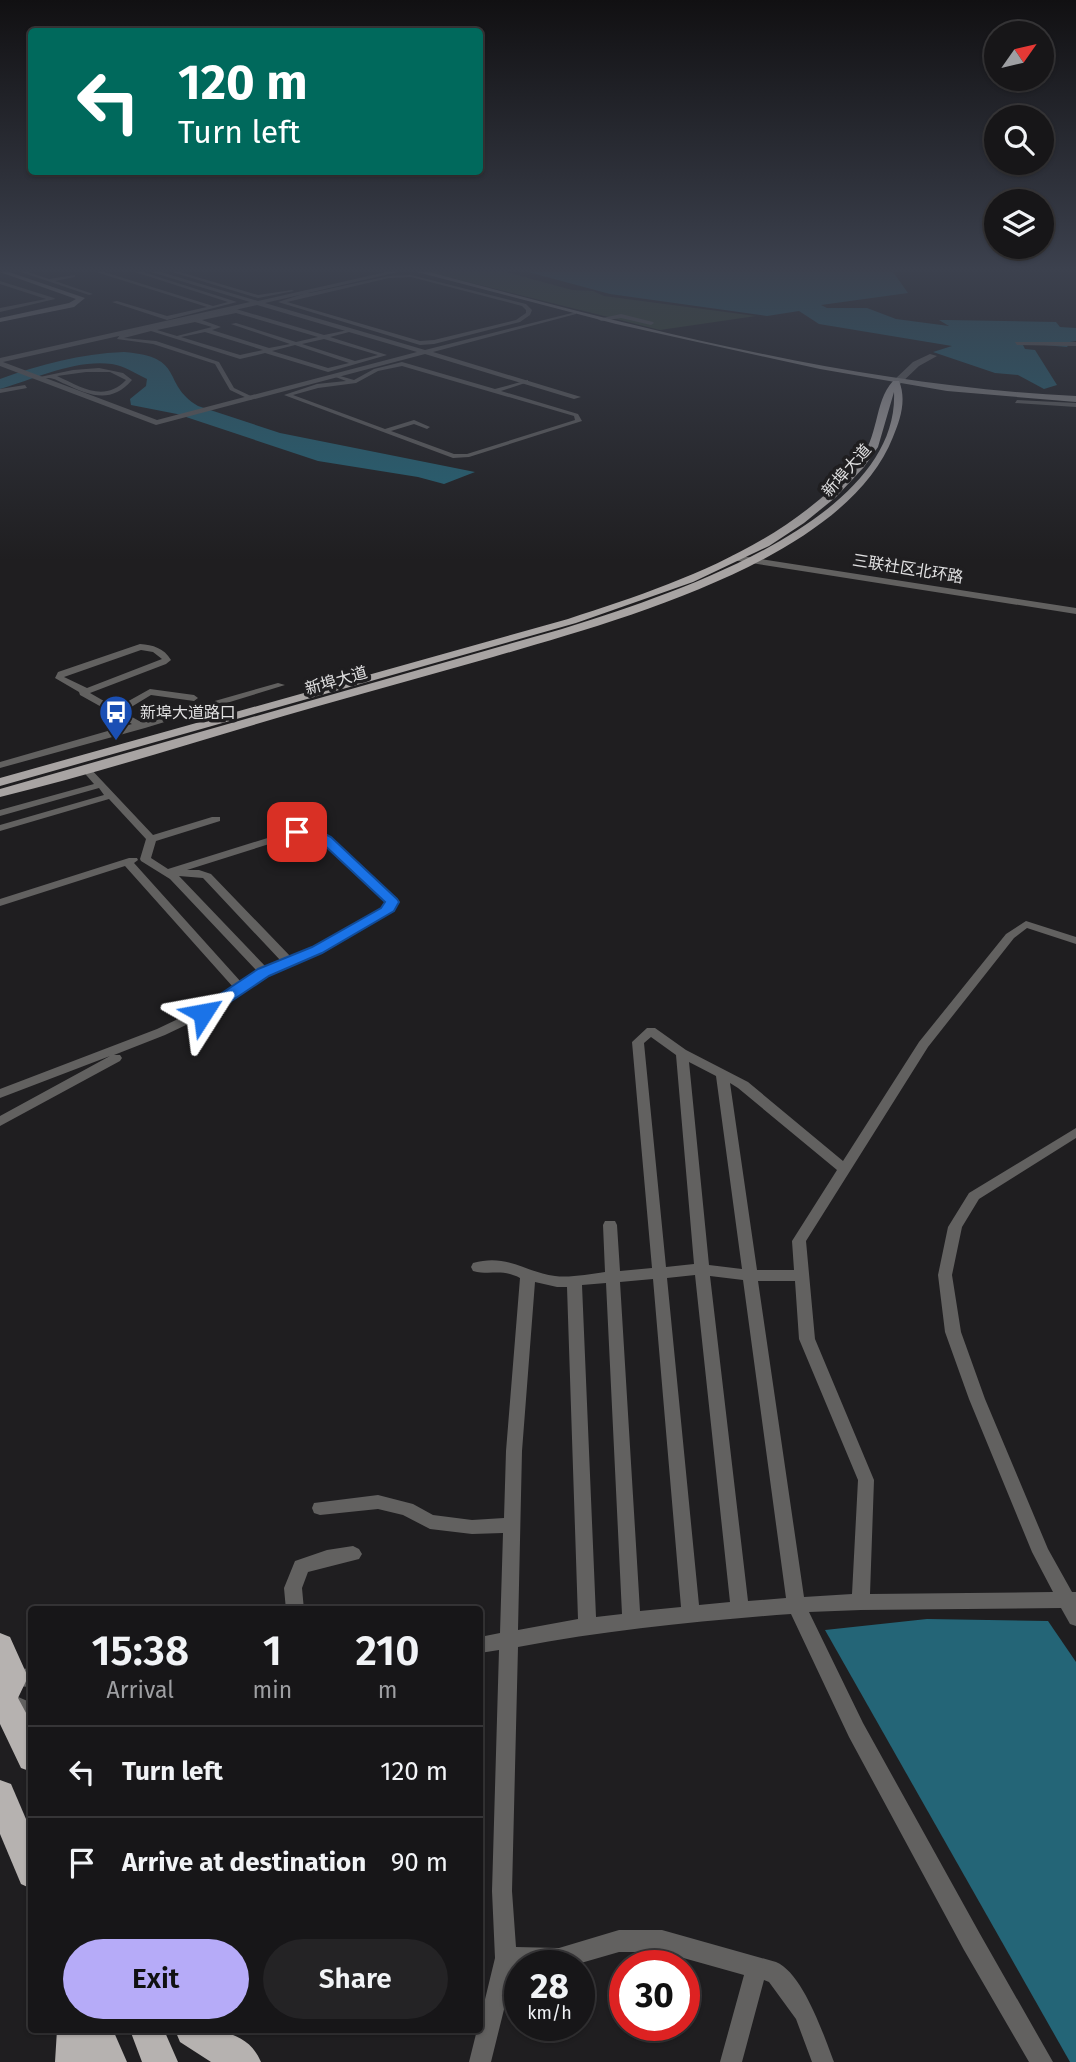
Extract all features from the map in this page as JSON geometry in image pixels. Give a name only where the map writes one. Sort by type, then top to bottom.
[{"type":"highway","points":[[0,1646],[28,1743]]},
{"type":"highway","points":[[0,1795],[28,1863]]},
{"type":"highway","points":[[73,2062],[74,2033]]},
{"type":"highway","points":[[97,2033],[109,2062]]},
{"type":"highway","points":[[148,2033],[160,2062]]},
{"type":"highway","points":[[197,2033],[243,2062]]},
{"type":"main road","points":[[827,368],[895,383],[972,393],[1076,399]]},
{"type":"main road","name":"新埠大道","points":[[0,782],[593,615],[682,582],[775,537],[814,510],[856,471],[877,439],[888,390],[895,383],[899,391],[894,431],[872,470],[839,504],[798,534],[755,559],[685,591],[611,618],[0,793]]},
{"type":"street","points":[[13,368],[156,423],[364,368]]},
{"type":"street","points":[[220,368],[232,390],[251,398]]},
{"type":"street","points":[[384,368],[354,382],[317,386],[287,395],[402,440],[460,457],[580,419],[576,415],[417,368]]},
{"type":"street","points":[[480,368],[577,397]]},
{"type":"street","points":[[895,383],[911,368]]},
{"type":"street","points":[[38,378],[51,376],[113,370],[124,374],[129,380],[116,393],[102,396],[51,376]]},
{"type":"street","points":[[335,376],[354,382]]},
{"type":"street","points":[[495,391],[526,382]]},
{"type":"street","points":[[0,391],[25,387]]},
{"type":"street","points":[[78,393],[88,391]]},
{"type":"street","points":[[1017,402],[1076,405]]},
{"type":"street","points":[[384,431],[414,422],[427,427]]},
{"type":"street","name":"三联社区北环路","points":[[735,558],[1076,611]]},
{"type":"street","points":[[140,647],[151,648],[167,657],[163,662],[85,691],[59,678],[61,674],[140,647]]},
{"type":"street","points":[[0,765],[281,685],[255,711]]},
{"type":"street","points":[[116,712],[155,689],[194,698]]},
{"type":"street","points":[[85,691],[83,692],[88,698],[142,726]]},
{"type":"street","points":[[85,768],[151,839]]},
{"type":"street","points":[[0,813],[100,785]]},
{"type":"street","points":[[0,828],[110,796]]},
{"type":"street","points":[[151,839],[216,819]]},
{"type":"street","points":[[0,1094],[203,1013],[264,972],[317,950],[387,911],[392,902],[326,839],[312,831],[297,832],[166,873]]},
{"type":"street","points":[[151,839],[145,859],[174,877],[264,972]]},
{"type":"street","points":[[0,903],[145,856]]},
{"type":"street","points":[[127,862],[240,988]]},
{"type":"street","points":[[166,873],[199,873],[207,876],[289,962]]},
{"type":"street","points":[[861,1602],[866,1480],[807,1339],[799,1241],[923,1045],[1010,936],[1026,924],[1076,941]]},
{"type":"street","points":[[691,1614],[638,1042],[651,1031],[682,1053],[743,1086],[844,1169]]},
{"type":"street","points":[[0,1122],[161,1032]]},
{"type":"street","points":[[682,1053],[702,1269],[740,1610]]},
{"type":"street","points":[[722,1074],[796,1605],[856,1730],[972,1942],[1042,2062]]},
{"type":"street","points":[[1076,1132],[974,1196],[955,1227],[945,1275],[953,1332],[977,1399],[1036,1541],[1071,1600],[1076,1618]]},
{"type":"street","points":[[610,1225],[631,1620]]},
{"type":"street","points":[[478,1267],[509,1266],[528,1275],[557,1282],[702,1269],[750,1276],[802,1275]]},
{"type":"street","points":[[506,1950],[502,1891],[514,1451],[528,1275]]},
{"type":"street","points":[[574,1280],[587,1626]]},
{"type":"street","points":[[320,1508],[378,1502],[407,1509],[430,1522],[472,1528],[513,1525]]},
{"type":"street","points":[[295,1606],[293,1588],[301,1566],[353,1554]]},
{"type":"street","points":[[483,1645],[631,1620],[796,1605],[1071,1600]]},
{"type":"street","points":[[12,1683],[28,1707]]},
{"type":"street","points":[[589,1950],[619,1941],[662,1941],[776,1973],[804,2012],[823,2062]]},
{"type":"street","points":[[480,2062],[504,1966]]},
{"type":"street","points":[[731,2062],[757,1968]]},
{"type":"water","points":[[65,368],[0,389],[0,379],[31,369]]},
{"type":"water","points":[[125,368],[167,368],[179,389],[198,406],[280,433],[475,472],[444,484],[418,477],[318,461],[177,414],[131,405],[130,399],[146,386],[147,379]]},
{"type":"water","points":[[981,368],[1046,368],[1057,385],[1044,389],[1018,375],[995,373]]},
{"type":"water","points":[[927,1619],[1048,1621],[1076,1662],[1076,2062],[1070,2062],[825,1630]]},
{"type":"place","name":"新埠大道路口","points":[[116,742]]},
{"type":"route","points":[[203,1013],[264,972],[317,950],[387,911],[392,902],[326,839],[312,831],[297,832]]}]
